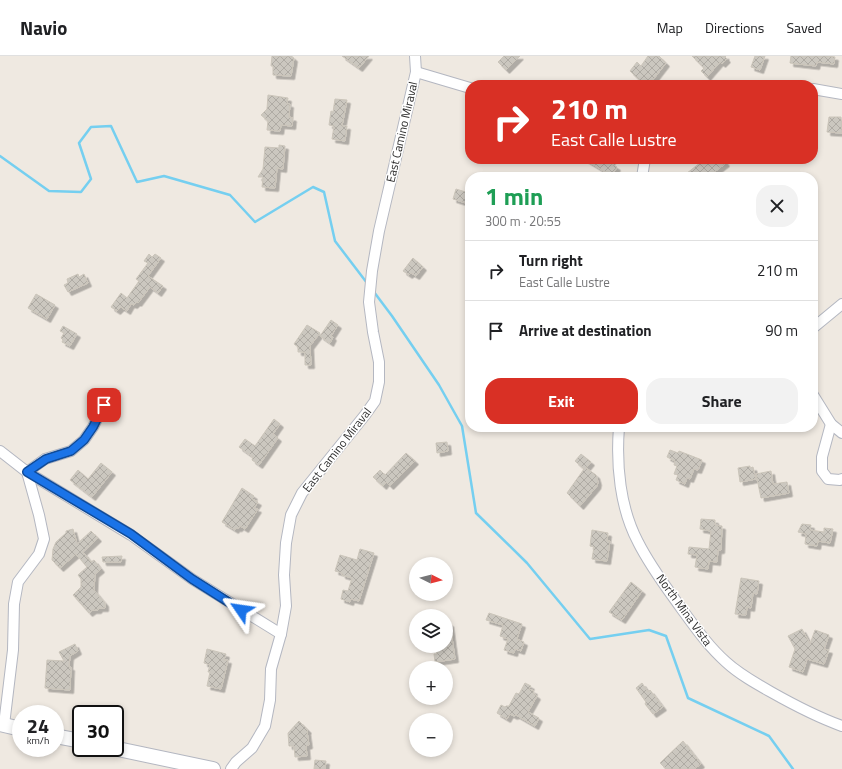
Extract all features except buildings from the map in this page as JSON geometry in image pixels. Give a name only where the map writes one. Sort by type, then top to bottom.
[{"type":"main road","points":[[2,725],[12,727]]},
{"type":"main road","points":[[124,750],[213,769]]},
{"type":"street","points":[[414,56],[416,72],[465,87]]},
{"type":"street","name":"East Camino Miraval","points":[[231,769],[236,762],[252,748],[265,726],[270,700],[272,668],[281,634],[286,606],[284,575],[286,543],[291,515],[302,493],[365,416],[375,401],[379,382],[379,362],[372,332],[369,302],[372,271],[379,231],[416,72]]},
{"type":"street","points":[[818,89],[842,94]]},
{"type":"street","points":[[818,324],[842,304]]},
{"type":"street","points":[[818,403],[831,424],[842,432]]},
{"type":"street","points":[[27,472],[46,459],[71,451],[84,440],[93,427],[104,405]]},
{"type":"street","points":[[831,424],[822,457],[822,471],[828,479],[842,479]]},
{"type":"street","name":"North Mina Vista","points":[[619,432],[618,455],[620,475],[629,522],[647,559],[701,635],[726,662],[754,682],[799,707],[842,726]]},
{"type":"street","points":[[0,451],[27,472],[131,534],[192,579],[281,634]]},
{"type":"street","points":[[2,725],[13,650],[14,604],[18,582],[38,554],[44,539],[39,514],[27,472]]},
{"type":"waterway","points":[[0,156],[49,191],[81,192],[91,179],[79,143],[91,127],[111,126],[137,182],[164,176],[230,195],[255,222],[313,187],[324,192],[335,241],[367,283]]},
{"type":"waterway","points":[[374,292],[439,385],[462,426],[476,513],[527,563],[590,639],[649,630],[666,636],[688,698],[769,736],[793,769]]},
{"type":"route","points":[[104,405],[93,427],[84,440],[71,451],[46,459],[27,472],[131,534],[192,579],[241,610]]}]
